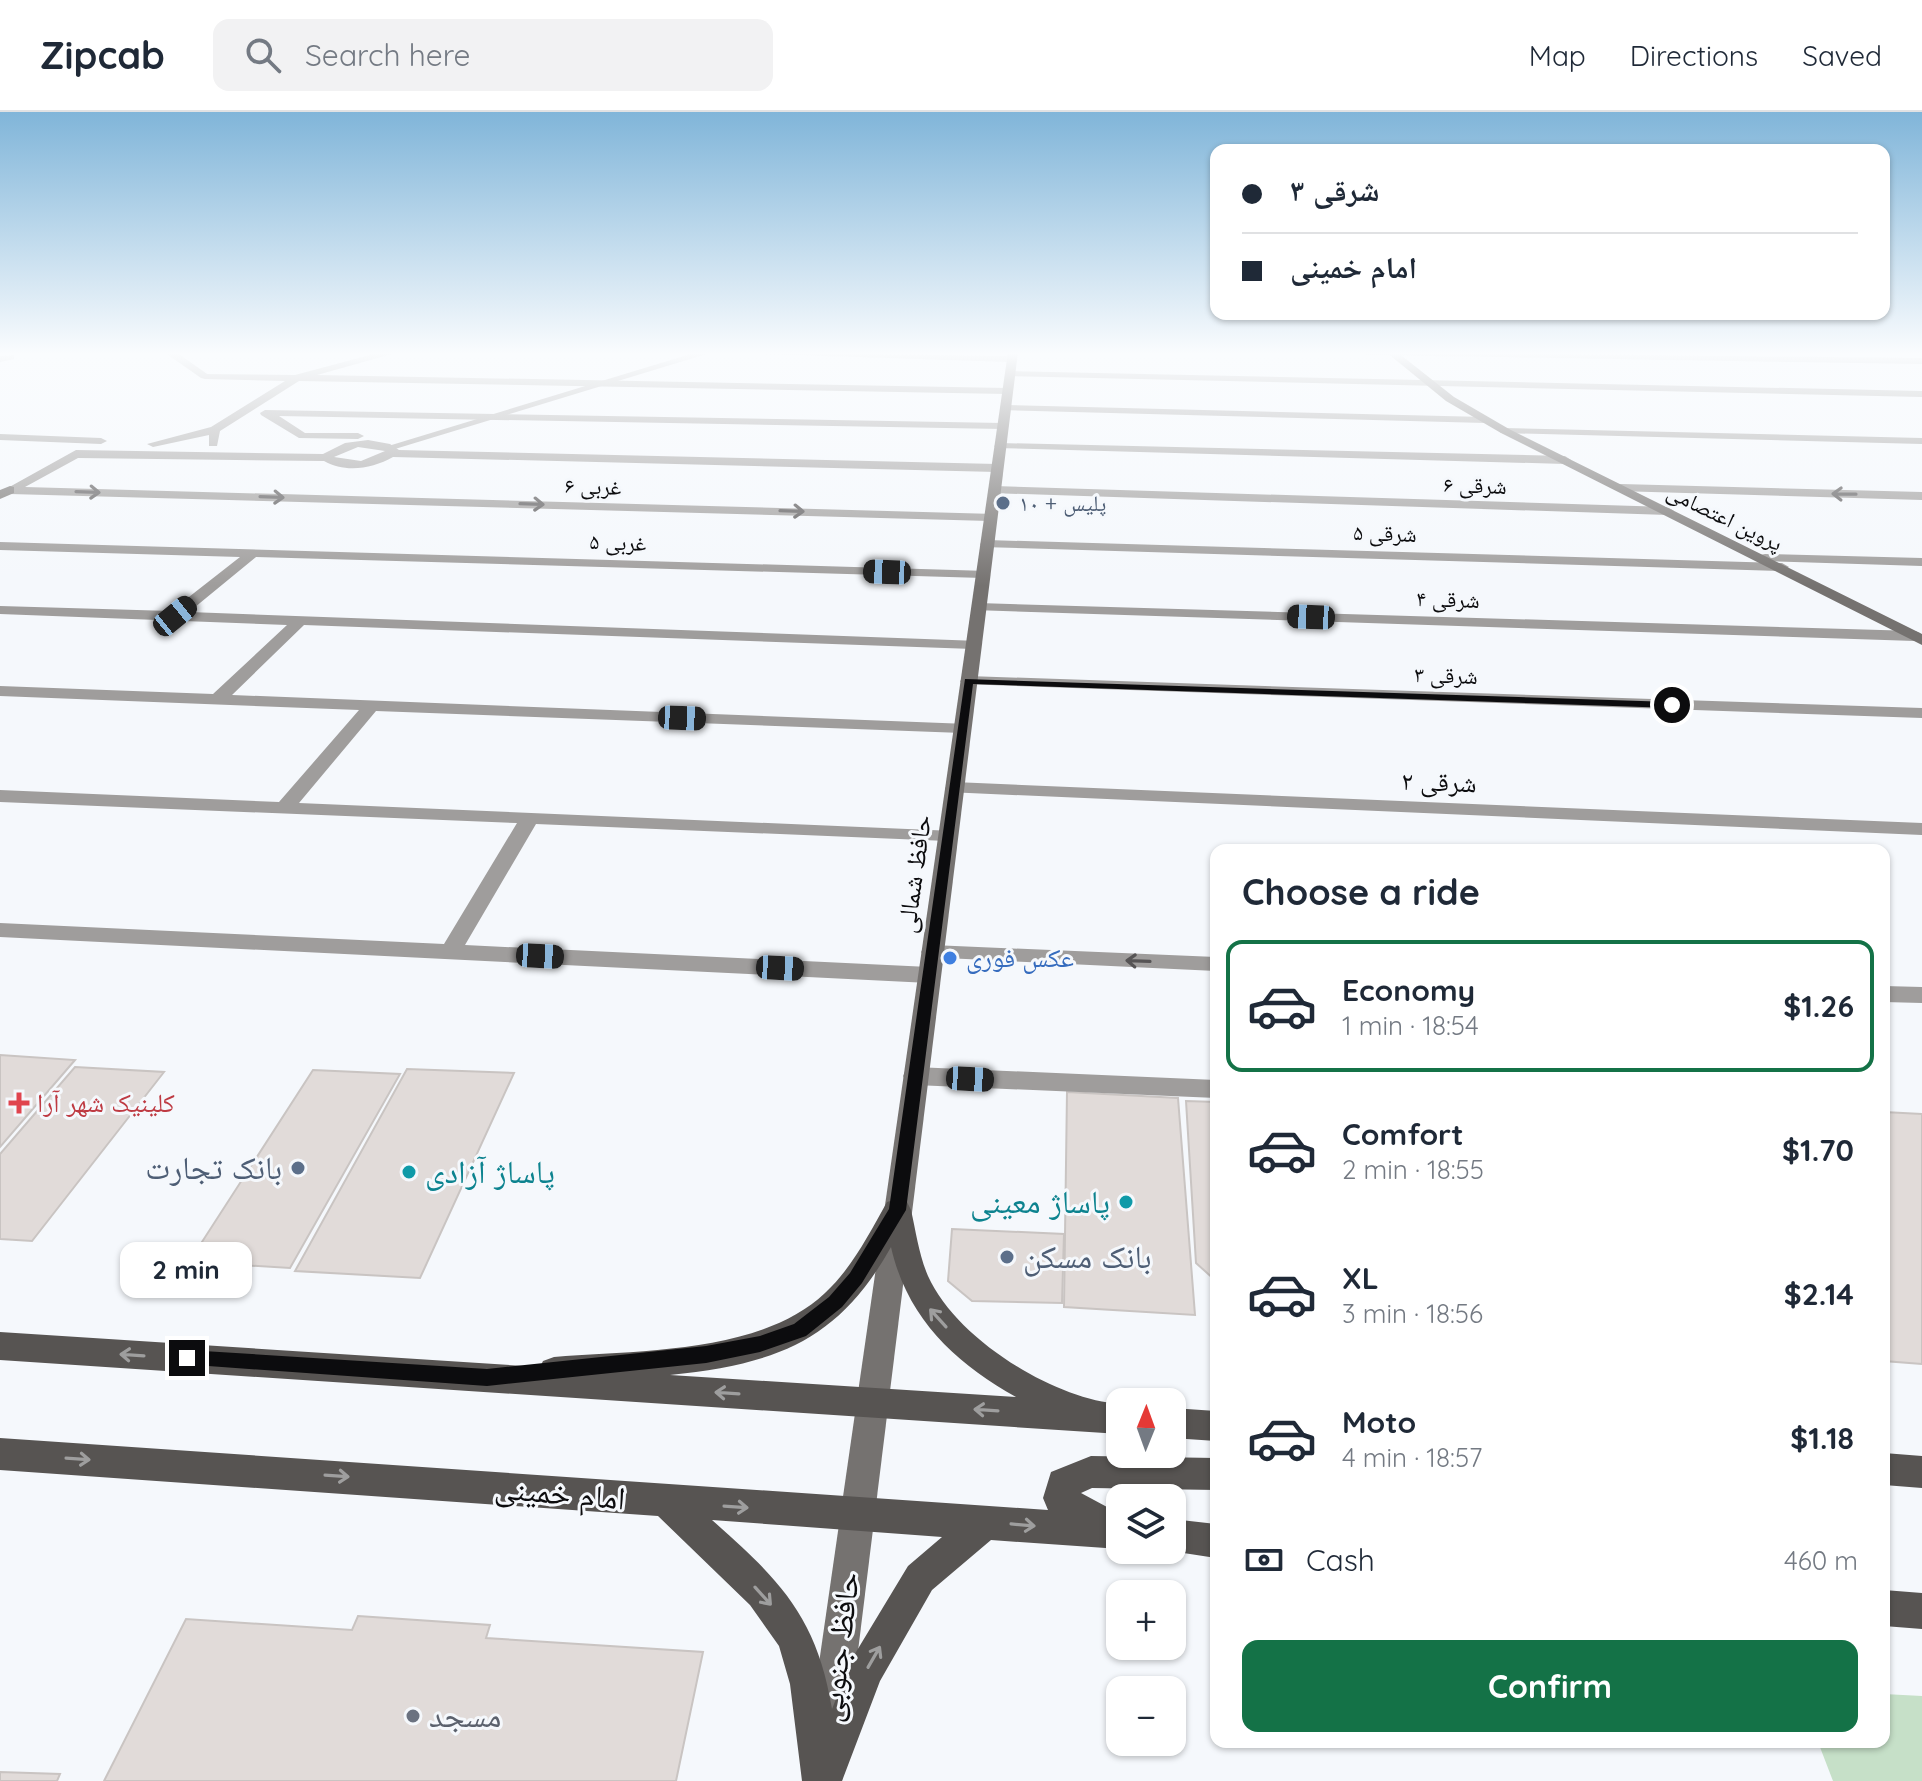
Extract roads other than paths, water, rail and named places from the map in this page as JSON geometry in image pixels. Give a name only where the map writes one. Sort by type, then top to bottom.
[{"type":"main road","name":"حافظ شمالی","points":[[872,1402],[1002,430]]},
{"type":"main road","name":"پروین اعتصامی","points":[[1505,431],[1919,638]]},
{"type":"main road","points":[[487,1378],[706,1355],[760,1344],[800,1330],[835,1302],[856,1278],[897,1210]]},
{"type":"main road","points":[[897,1210],[915,1280],[931,1311],[957,1339],[989,1364],[1038,1394],[1106,1417]]},
{"type":"main road","points":[[0,1346],[1106,1418]]},
{"type":"main road","name":"حافظ جنوبی","points":[[822,1781],[872,1402]]},
{"type":"main road","points":[[1186,1424],[1210,1426]]},
{"type":"main road","name":"امام خمینی","points":[[0,1454],[1106,1531]]},
{"type":"main road","points":[[1890,1469],[1922,1472]]},
{"type":"main road","points":[[1106,1525],[1075,1510],[1060,1498],[1063,1484],[1091,1472],[1210,1474]]},
{"type":"main road","points":[[667,1502],[756,1587],[785,1620],[800,1652],[822,1781]]},
{"type":"main road","points":[[822,1781],[866,1670],[920,1578],[985,1523]]},
{"type":"main road","points":[[1186,1538],[1210,1540]]},
{"type":"main road","points":[[1890,1608],[1922,1611]]},
{"type":"street","points":[[153,444],[215,430],[213,446]]},
{"type":"street","points":[[293,430],[303,436],[358,436]]},
{"type":"street","points":[[326,458],[332,463],[346,465],[382,459],[391,450],[455,430]]},
{"type":"street","points":[[1310,430],[1565,460]]},
{"type":"street","points":[[1505,431],[1922,441]]},
{"type":"street","points":[[0,437],[338,449],[368,443],[391,450],[997,468]]},
{"type":"street","points":[[2,491],[99,441]]},
{"type":"street","points":[[76,454],[326,458],[338,449]]},
{"type":"street","points":[[1621,488],[1922,496]]},
{"type":"street","name":"۶ شرقی","points":[[994,490],[1668,511]]},
{"type":"street","name":"۶ غربی","points":[[2,491],[990,517]]},
{"type":"street","name":"۵ شرقی","points":[[987,544],[1782,567]]},
{"type":"street","points":[[0,546],[252,554]]},
{"type":"street","points":[[175,616],[252,554]]},
{"type":"street","name":"۵ غربی","points":[[252,554],[983,574]]},
{"type":"street","points":[[1764,558],[1922,562]]},
{"type":"street","name":"۴ شرقی","points":[[978,607],[1919,638]]},
{"type":"street","points":[[0,610],[973,644]]},
{"type":"street","points":[[217,700],[300,621]]},
{"type":"street","name":"۳ شرقی","points":[[968,681],[1922,713]]},
{"type":"street","points":[[0,691],[962,728]]},
{"type":"street","points":[[284,808],[371,706]]},
{"type":"street","name":"۲ شرقی","points":[[954,788],[1922,829]]},
{"type":"street","points":[[0,796],[947,835]]},
{"type":"street","points":[[450,952],[530,818]]},
{"type":"street","points":[[0,930],[929,975]]},
{"type":"street","points":[[932,952],[1210,964]]},
{"type":"street","points":[[1890,994],[1922,995]]},
{"type":"street","points":[[915,1076],[1210,1089]]},
{"type":"place","name":"پلیس + ۱۰","points":[[1003,503]]},
{"type":"place","name":"عکس فوری","points":[[950,958]]},
{"type":"place","name":"کلینیک شهر آرا","points":[[19,1103]]},
{"type":"place","name":"بانک تجارت","points":[[298,1168]]},
{"type":"place","name":"پاساژ آزادی","points":[[409,1172]]},
{"type":"place","name":"پاساژ معینی","points":[[1126,1202]]},
{"type":"place","name":"بانک مسکن","points":[[1007,1257]]},
{"type":"place","name":"مسجد","points":[[413,1716]]}]
